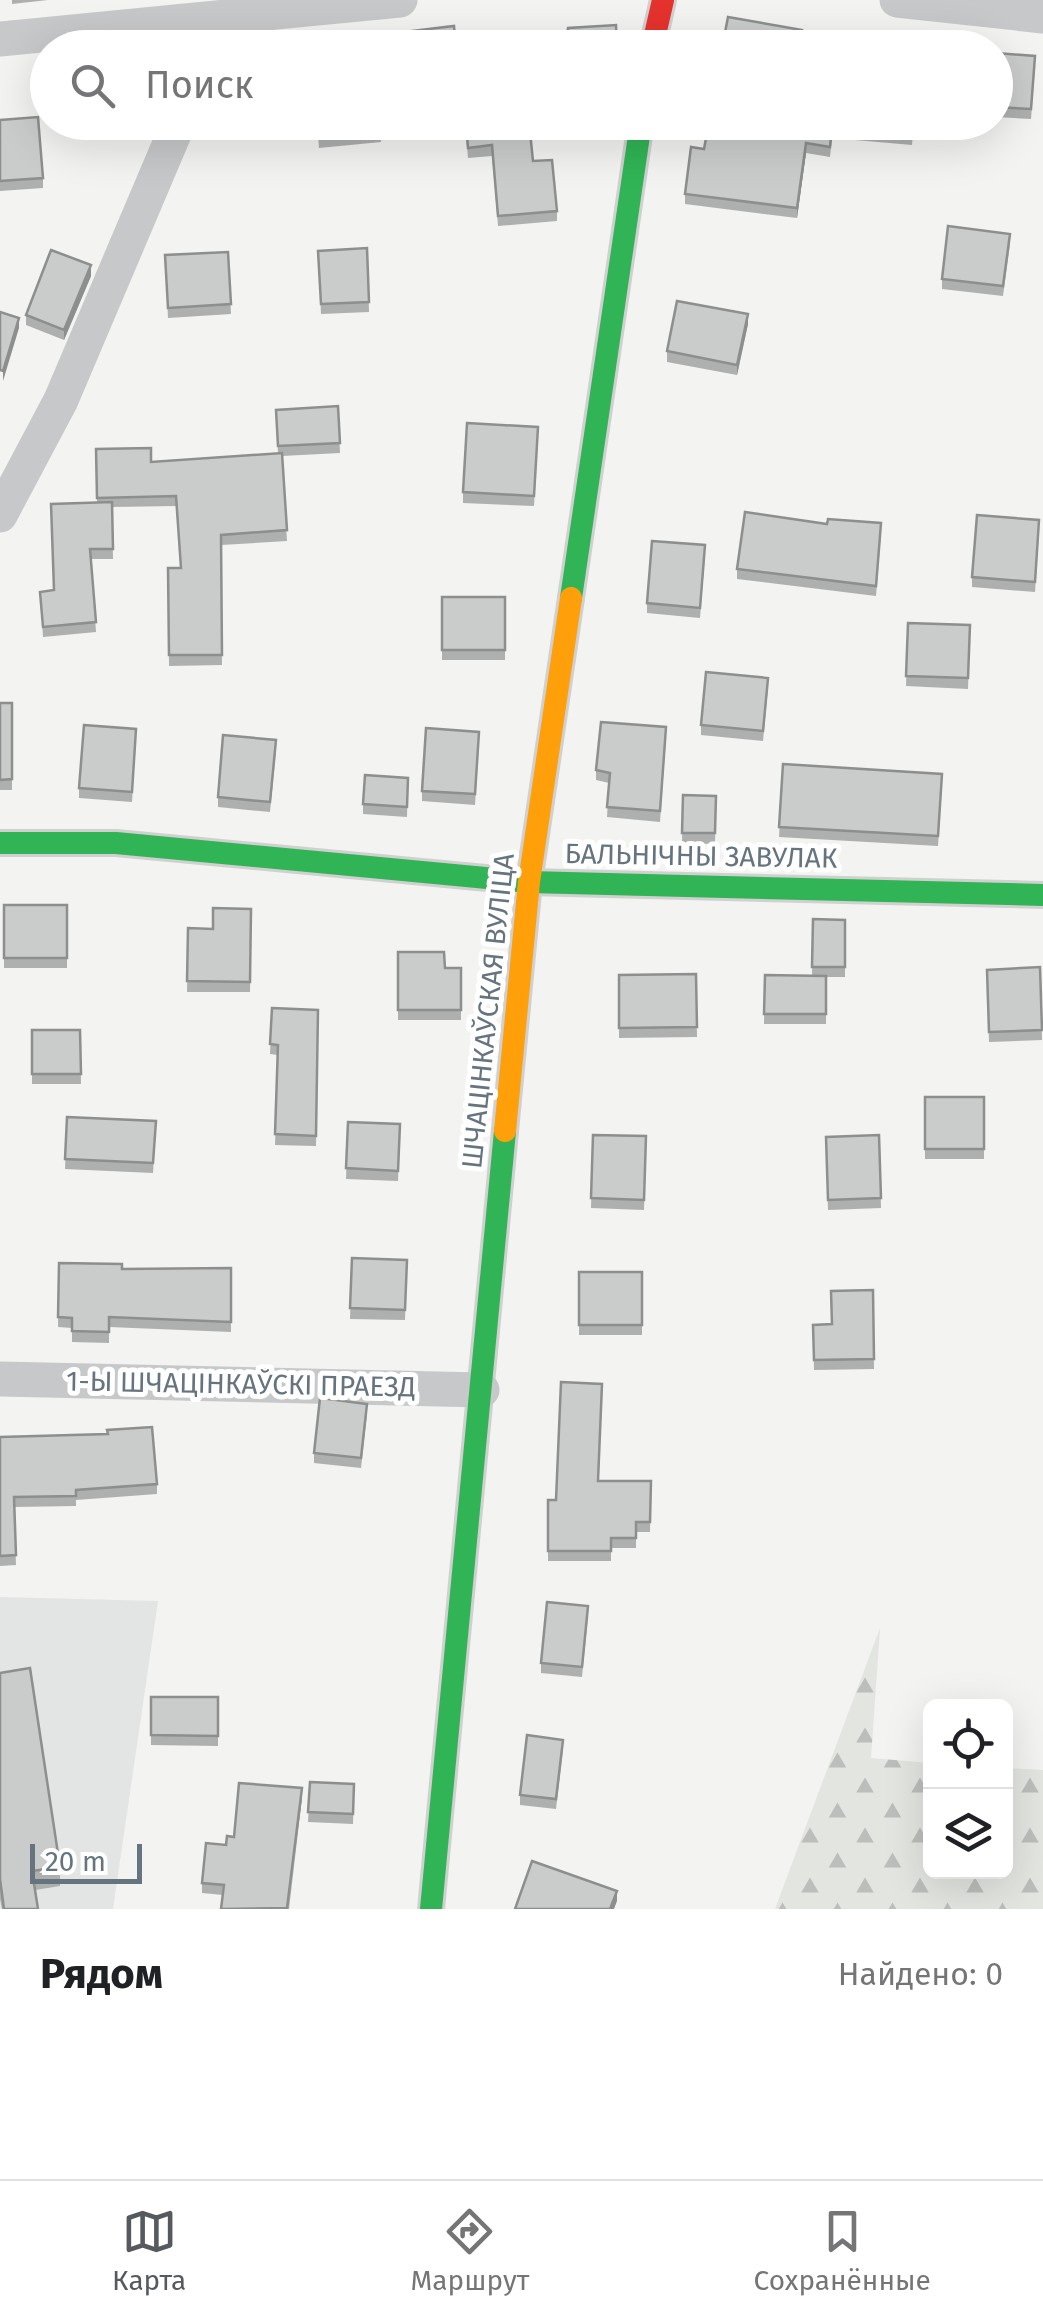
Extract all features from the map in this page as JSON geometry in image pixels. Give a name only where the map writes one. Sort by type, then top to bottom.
[{"type":"street","points":[[222,30],[280,6],[400,0]]},
{"type":"street","points":[[656,30],[662,0]]},
{"type":"street","points":[[897,0],[1043,16]]},
{"type":"street","points":[[0,39],[30,38]]},
{"type":"street","points":[[0,515],[61,400],[171,140]]},
{"type":"street","name":"ШЧАЦІНКАЎСКАЯ ВУЛІЦА","points":[[432,1909],[529,882],[638,140]]},
{"type":"street","name":"БАЛЬНІЧНЫ ЗАВУЛАК","points":[[0,844],[116,843],[529,882],[1043,894]]},
{"type":"street","name":"1-Ы ШЧАЦІНКАЎСКІ ПРАЕЗД","points":[[0,1379],[482,1390]]},
{"type":"shaded area","points":[[0,1597],[158,1601],[113,1909],[0,1909]]},
{"type":"green space","points":[[880,1628],[871,1758],[923,1762],[923,1879],[1013,1879],[1013,1768],[1043,1770],[1043,1909],[775,1909]]},
{"type":"building","points":[[728,17],[802,30],[725,30]]},
{"type":"building","points":[[616,25],[616,30],[568,30]]},
{"type":"building","points":[[454,26],[454,30],[420,30]]},
{"type":"building","points":[[1013,54],[1035,56],[1031,109],[1013,108]]},
{"type":"building","points":[[30,118],[30,140],[40,140],[43,178],[0,181],[0,120]]},
{"type":"building","points":[[467,140],[531,140],[533,161],[552,160],[557,211],[498,216],[492,145],[468,148]]},
{"type":"building","points":[[706,140],[831,140],[830,147],[806,143],[797,208],[685,194],[691,147],[704,149]]},
{"type":"building","points":[[948,226],[1010,234],[1003,286],[942,279]]},
{"type":"building","points":[[367,248],[369,302],[321,304],[318,251]]},
{"type":"building","points":[[51,250],[91,265],[64,330],[26,315]]},
{"type":"building","points":[[228,252],[231,304],[168,308],[165,255]]},
{"type":"building","points":[[677,301],[748,314],[737,365],[667,351]]},
{"type":"building","points":[[0,312],[19,318],[3,371],[0,370]]},
{"type":"building","points":[[338,406],[340,443],[278,446],[276,410]]},
{"type":"building","points":[[467,423],[538,427],[534,496],[463,492]]},
{"type":"building","points":[[151,448],[151,462],[282,453],[287,530],[221,535],[222,655],[169,655],[168,568],[181,568],[176,496],[97,498],[96,449]]},
{"type":"building","points":[[112,502],[113,549],[90,549],[96,622],[43,627],[40,592],[54,590],[51,504]]},
{"type":"building","points":[[745,512],[827,524],[828,519],[881,523],[876,586],[737,569]]},
{"type":"building","points":[[977,515],[1039,520],[1035,582],[972,577]]},
{"type":"building","points":[[652,541],[705,545],[700,608],[647,603]]},
{"type":"building","points":[[442,597],[505,597],[505,650],[442,650]]},
{"type":"building","points":[[908,623],[970,625],[968,678],[906,676]]},
{"type":"building","points":[[706,672],[768,678],[763,731],[701,725]]},
{"type":"building","points":[[0,703],[12,703],[12,779],[0,780]]},
{"type":"building","points":[[601,722],[666,727],[660,811],[607,807],[610,773],[596,770]]},
{"type":"building","points":[[84,725],[136,729],[132,792],[79,788]]},
{"type":"building","points":[[426,728],[479,732],[475,794],[422,791]]},
{"type":"building","points":[[223,735],[276,740],[270,802],[218,797]]},
{"type":"building","points":[[783,764],[942,774],[938,836],[779,827]]},
{"type":"building","points":[[365,775],[408,778],[407,807],[363,804]]},
{"type":"building","points":[[683,795],[716,796],[715,833],[682,833]]},
{"type":"building","points":[[4,905],[67,905],[67,958],[4,958]]},
{"type":"building","points":[[213,908],[251,909],[250,982],[187,981],[188,928],[213,929]]},
{"type":"building","points":[[813,919],[845,920],[845,967],[812,967]]},
{"type":"building","points":[[398,952],[444,952],[445,968],[461,968],[461,1010],[398,1010]]},
{"type":"building","points":[[1040,967],[1042,1030],[989,1032],[987,970]]},
{"type":"building","points":[[696,974],[697,1027],[619,1028],[619,975]]},
{"type":"building","points":[[765,975],[826,976],[826,1014],[764,1014]]},
{"type":"building","points":[[272,1008],[318,1010],[316,1136],[275,1134],[278,1045],[270,1044]]},
{"type":"building","points":[[32,1030],[80,1030],[81,1074],[32,1074]]},
{"type":"building","points":[[925,1097],[984,1097],[984,1149],[925,1149]]},
{"type":"building","points":[[67,1117],[156,1121],[153,1163],[65,1159]]},
{"type":"building","points":[[348,1122],[400,1124],[398,1171],[346,1168]]},
{"type":"building","points":[[593,1135],[646,1136],[644,1200],[591,1198]]},
{"type":"building","points":[[879,1135],[881,1198],[828,1200],[826,1137]]},
{"type":"building","points":[[352,1258],[407,1260],[405,1310],[350,1308]]},
{"type":"building","points":[[59,1263],[122,1264],[122,1269],[231,1268],[231,1322],[109,1317],[109,1332],[72,1331],[72,1318],[58,1317]]},
{"type":"building","points":[[579,1272],[642,1272],[642,1325],[579,1325]]},
{"type":"building","points":[[873,1290],[874,1359],[814,1360],[813,1325],[832,1324],[831,1291]]},
{"type":"building","points":[[561,1382],[602,1384],[598,1481],[651,1481],[650,1522],[636,1522],[636,1538],[611,1538],[611,1551],[548,1551],[548,1500],[556,1500]]},
{"type":"building","points":[[320,1398],[367,1404],[361,1458],[314,1453]]},
{"type":"building","points":[[152,1427],[157,1484],[76,1490],[76,1496],[14,1497],[16,1555],[0,1556],[0,1437],[108,1434],[107,1430]]},
{"type":"building","points":[[547,1602],[588,1606],[582,1667],[541,1663]]},
{"type":"building","points":[[30,1668],[60,1867],[32,1871],[38,1909],[4,1909],[0,1879],[0,1673]]},
{"type":"building","points":[[151,1697],[218,1697],[218,1736],[151,1735]]},
{"type":"building","points":[[527,1735],[563,1740],[556,1799],[520,1795]]},
{"type":"building","points":[[310,1782],[354,1784],[353,1814],[308,1812]]},
{"type":"building","points":[[239,1783],[302,1788],[287,1908],[221,1909],[224,1885],[202,1883],[206,1843],[226,1845],[227,1836],[234,1837]]},
{"type":"building","points":[[532,1861],[617,1891],[610,1909],[515,1909]]},
{"type":"traffic: fast","points":[[571,598],[638,140]]},
{"type":"traffic: fast","points":[[0,843],[116,843],[529,882],[1043,895]]},
{"type":"traffic: fast","points":[[431,1909],[505,1131]]},
{"type":"traffic: slow","points":[[505,1131],[529,882],[571,598]]},
{"type":"traffic: jam","points":[[656,30],[663,0]]}]
